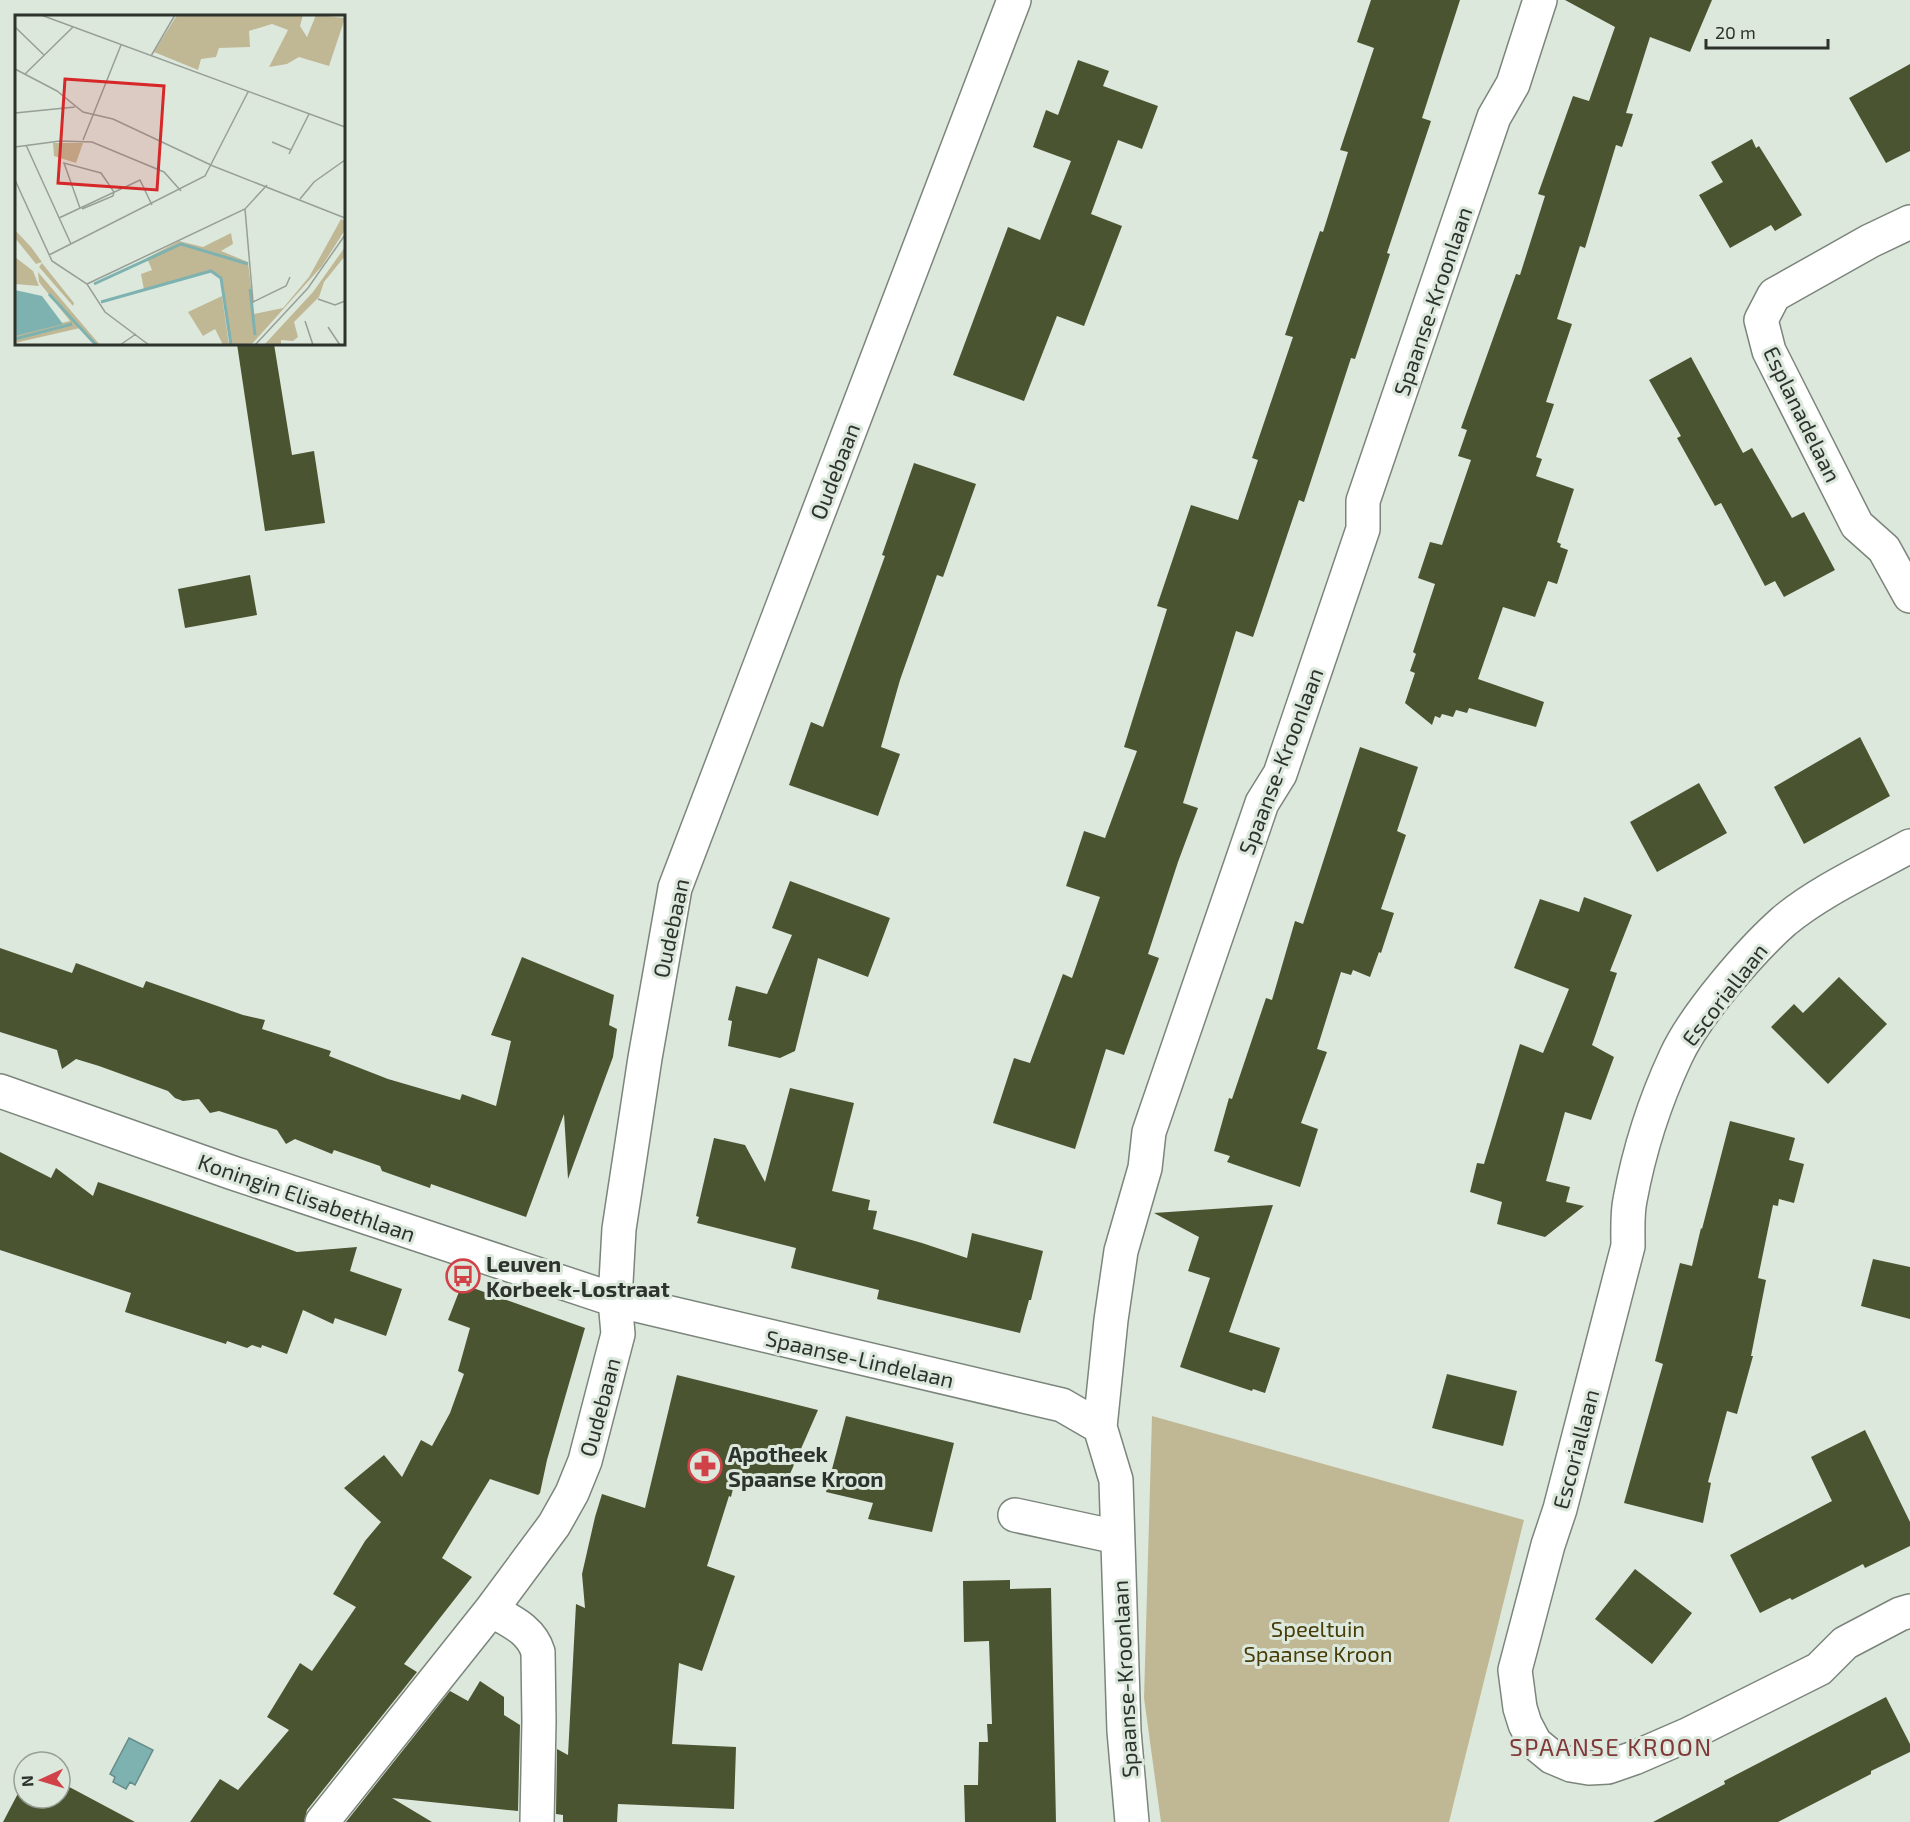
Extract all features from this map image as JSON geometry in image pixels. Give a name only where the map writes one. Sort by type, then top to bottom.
[{"type":"street","name":"Oudebaan","points":[[322,1822],[491,1610],[554,1525],[572,1493],[585,1461],[618,1334],[615,1300],[619,1229],[645,1058],[675,888],[1014,0]]},
{"type":"street","name":"Spaanse-Kroonlaan","points":[[1132,1822],[1124,1731],[1116,1480],[1100,1427],[1121,1251],[1145,1168],[1149,1132],[1262,803],[1280,774],[1363,529],[1363,501],[1494,117],[1513,84],[1540,0]]},
{"type":"street","name":"Esplanadelaan","points":[[1910,222],[1870,241],[1774,295],[1761,321],[1769,351],[1857,525],[1884,549],[1910,596]]},
{"type":"street","name":"Escoriallaan","points":[[1910,846],[1818,898],[1785,920],[1757,948],[1722,990],[1694,1025],[1676,1055],[1644,1145],[1629,1202],[1628,1245],[1560,1509],[1548,1545],[1515,1670],[1520,1708],[1525,1725],[1536,1743],[1552,1757],[1571,1765],[1589,1768],[1608,1767],[1687,1735],[1820,1669],[1845,1643],[1910,1611]]},
{"type":"street","name":"Koningin Elisabethlaan","points":[[0,1091],[233,1173],[615,1300]]},
{"type":"street","name":"Spaanse-Lindelaan","points":[[615,1300],[1062,1406],[1100,1427]]},
{"type":"street","points":[[1015,1515],[1117,1537]]},
{"type":"street","points":[[491,1610],[525,1630],[535,1642],[538,1652],[537,1822]]},
{"type":"green space","name":"Speeltuin Spaanse Kroon","points":[[1152,1416],[1524,1520],[1449,1822],[1161,1822],[1144,1698]]},
{"type":"water","points":[[129,1738],[153,1750],[135,1785],[130,1782],[126,1789],[113,1782],[115,1777],[110,1774]]},
{"type":"building","points":[[1371,0],[1460,0],[1422,118],[1431,121],[1355,359],[1351,358],[1304,502],[1299,500],[1253,637],[1236,631],[1183,803],[1198,808],[1148,954],[1159,958],[1124,1055],[1106,1049],[1075,1149],[993,1123],[1014,1058],[1030,1063],[1063,974],[1072,978],[1100,897],[1066,886],[1084,831],[1105,838],[1137,751],[1124,747],[1167,609],[1157,606],[1191,505],[1238,520],[1258,460],[1252,458],[1293,337],[1285,335],[1320,231],[1323,232],[1348,152],[1340,150],[1374,48],[1357,42]]},
{"type":"building","points":[[1565,0],[1712,0],[1690,52],[1650,37],[1626,113],[1633,114],[1622,147],[1616,145],[1585,248],[1580,246],[1557,319],[1572,324],[1546,402],[1554,404],[1536,457],[1542,459],[1536,476],[1574,489],[1557,542],[1561,544],[1560,547],[1568,550],[1557,584],[1548,581],[1535,617],[1503,607],[1478,679],[1544,702],[1536,727],[1469,708],[1467,713],[1456,710],[1453,717],[1442,714],[1440,718],[1435,716],[1432,725],[1405,703],[1415,673],[1410,671],[1416,654],[1413,652],[1435,584],[1418,578],[1430,542],[1442,545],[1471,460],[1458,456],[1467,430],[1461,428],[1516,274],[1520,275],[1545,196],[1538,194],[1573,96],[1589,101],[1615,27]]},
{"type":"building","points":[[1078,60],[1109,71],[1103,86],[1158,106],[1142,149],[1118,140],[1091,214],[1122,226],[1084,326],[1057,316],[1024,401],[953,375],[1008,227],[1040,240],[1071,161],[1033,147],[1046,110],[1058,115]]},
{"type":"building","points":[[1910,64],[1910,151],[1886,163],[1849,98]]},
{"type":"building","points":[[1752,139],[1756,148],[1759,146],[1802,215],[1775,231],[1771,225],[1730,248],[1699,195],[1723,182],[1711,162]]},
{"type":"building","points":[[237,345],[274,345],[292,455],[314,451],[325,523],[265,531]]},
{"type":"building","points":[[1691,357],[1743,453],[1752,448],[1792,518],[1804,512],[1835,570],[1784,597],[1775,581],[1765,586],[1721,503],[1715,506],[1677,438],[1681,436],[1649,380]]},
{"type":"building","points":[[914,463],[976,484],[943,577],[937,575],[900,680],[881,747],[900,754],[878,816],[789,785],[811,722],[823,727],[885,556],[882,555]]},
{"type":"building","points":[[250,575],[257,615],[185,628],[178,589]]},
{"type":"building","points":[[1860,737],[1890,796],[1804,844],[1774,787]]},
{"type":"building","points":[[1360,747],[1418,767],[1397,831],[1406,835],[1381,909],[1394,913],[1381,953],[1379,952],[1370,977],[1353,970],[1351,975],[1341,972],[1317,1049],[1327,1052],[1301,1123],[1318,1129],[1300,1187],[1227,1162],[1230,1156],[1214,1151],[1229,1098],[1232,1099],[1266,998],[1272,1000],[1295,921],[1303,924]]},
{"type":"building","points":[[1699,783],[1727,833],[1657,872],[1630,822]]},
{"type":"building","points":[[790,881],[890,918],[868,977],[818,958],[795,1051],[780,1058],[728,1046],[732,1021],[728,1020],[736,986],[767,994],[792,935],[772,928]]},
{"type":"building","points":[[1584,897],[1632,915],[1610,971],[1617,973],[1592,1045],[1614,1057],[1591,1120],[1565,1112],[1546,1181],[1570,1187],[1566,1202],[1584,1206],[1545,1237],[1497,1224],[1502,1202],[1470,1192],[1477,1163],[1484,1164],[1520,1044],[1543,1053],[1569,989],[1514,968],[1540,899],[1579,912]]},
{"type":"building","points":[[0,948],[72,973],[76,963],[143,988],[146,981],[243,1015],[265,1020],[262,1029],[331,1051],[329,1056],[388,1079],[460,1100],[462,1094],[496,1106],[511,1041],[491,1035],[522,957],[614,995],[609,1025],[617,1029],[613,1057],[568,1179],[564,1114],[526,1217],[431,1184],[430,1188],[382,1171],[380,1166],[334,1150],[332,1154],[295,1139],[286,1144],[277,1130],[219,1111],[210,1113],[199,1099],[183,1101],[175,1098],[168,1091],[99,1066],[76,1059],[62,1069],[57,1050],[0,1032]]},
{"type":"building","points":[[1839,977],[1887,1024],[1828,1084],[1771,1027],[1794,1004],[1803,1013]]},
{"type":"building","points":[[790,1088],[854,1103],[832,1191],[870,1200],[868,1210],[877,1211],[873,1229],[967,1258],[972,1233],[1043,1251],[1020,1333],[877,1299],[879,1290],[791,1268],[796,1248],[697,1223],[699,1217],[696,1216],[714,1138],[745,1145],[765,1182]]},
{"type":"building","points":[[1730,1121],[1795,1138],[1789,1160],[1804,1164],[1794,1203],[1779,1199],[1778,1206],[1773,1205],[1758,1278],[1766,1280],[1751,1356],[1753,1356],[1737,1414],[1727,1411],[1708,1482],[1711,1483],[1703,1523],[1624,1503],[1663,1364],[1655,1361],[1680,1263],[1692,1266]]},
{"type":"building","points":[[0,1152],[51,1178],[56,1168],[93,1196],[98,1182],[297,1252],[357,1247],[350,1271],[402,1289],[386,1336],[335,1318],[333,1324],[303,1310],[287,1354],[262,1345],[261,1348],[252,1345],[247,1348],[227,1341],[226,1344],[125,1312],[131,1293],[0,1250]]},
{"type":"building","points":[[1273,1205],[1229,1332],[1280,1348],[1265,1393],[1253,1389],[1252,1391],[1180,1367],[1210,1278],[1188,1271],[1199,1237],[1154,1213]]},
{"type":"building","points":[[1873,1259],[1910,1267],[1910,1319],[1861,1306]]},
{"type":"building","points":[[462,1284],[585,1328],[547,1460],[540,1493],[538,1495],[490,1479],[442,1558],[472,1577],[404,1664],[417,1672],[307,1810],[304,1822],[190,1822],[220,1779],[238,1790],[289,1730],[267,1717],[300,1663],[312,1671],[356,1607],[333,1594],[365,1541],[381,1522],[344,1488],[384,1455],[402,1477],[421,1440],[432,1446],[450,1413],[464,1374],[458,1371],[470,1328],[448,1320]]},
{"type":"building","points":[[1447,1374],[1517,1391],[1503,1446],[1432,1428]]},
{"type":"building","points":[[677,1375],[818,1410],[786,1483],[737,1472],[731,1497],[729,1496],[707,1566],[735,1576],[702,1671],[679,1663],[672,1744],[736,1747],[734,1809],[618,1804],[617,1822],[563,1822],[563,1815],[556,1814],[557,1749],[568,1755],[576,1604],[585,1608],[582,1574],[595,1517],[602,1494],[645,1508]]},
{"type":"building","points":[[846,1416],[954,1443],[932,1532],[868,1519],[873,1503],[826,1492]]},
{"type":"building","points":[[1865,1430],[1910,1522],[1910,1546],[1865,1568],[1863,1564],[1792,1600],[1790,1598],[1760,1613],[1730,1555],[1832,1501],[1811,1457]]},
{"type":"building","points":[[1635,1569],[1692,1613],[1652,1664],[1595,1619]]},
{"type":"building","points":[[1010,1580],[1010,1589],[1051,1588],[1056,1822],[965,1822],[964,1785],[978,1785],[979,1742],[988,1742],[987,1724],[992,1724],[989,1641],[964,1642],[963,1581]]},
{"type":"building","points":[[480,1681],[504,1697],[504,1715],[520,1725],[518,1811],[392,1798],[432,1822],[346,1822],[450,1691],[468,1701]]},
{"type":"building","points":[[1886,1697],[1910,1744],[1910,1752],[1871,1771],[1871,1774],[1778,1822],[1653,1822],[1725,1784],[1724,1781]]},
{"type":"building","points":[[72,1788],[135,1822],[3,1822],[12,1805],[12,1810],[72,1810]]},
{"type":"place","name":"Leuven Korbeek-Lostraat","points":[[463,1276]]},
{"type":"place","name":"Apotheek Spaanse Kroon","points":[[705,1466]]},
{"type":"district","name":"SPAANSE KROON","points":[[1611,1746]]}]
